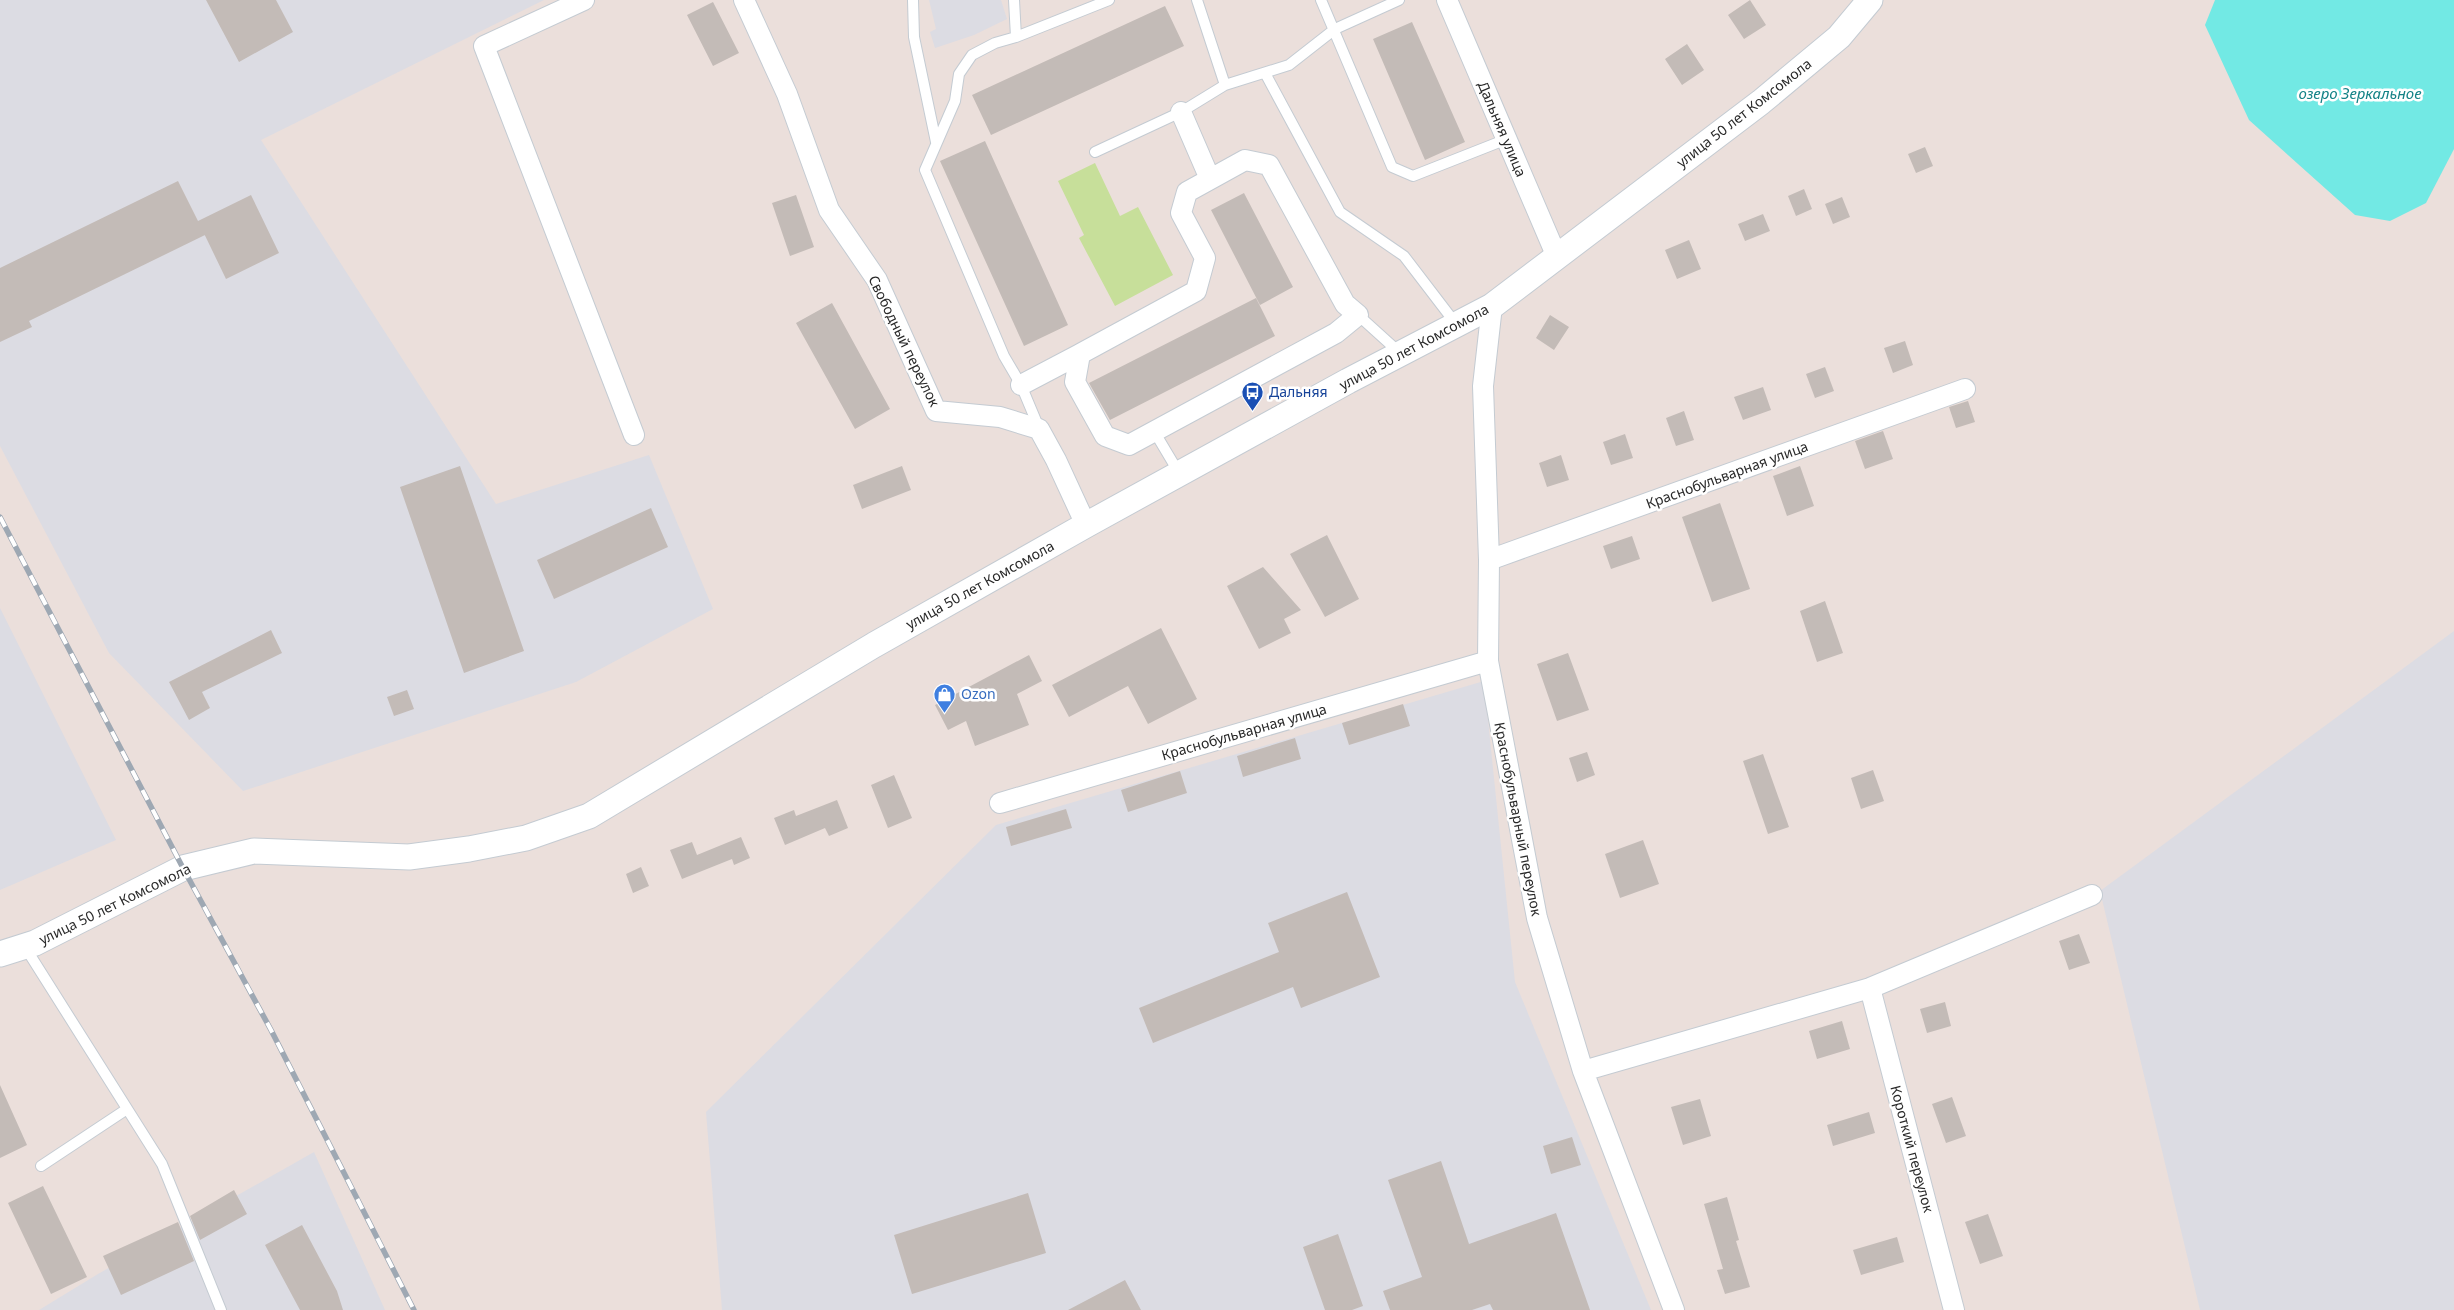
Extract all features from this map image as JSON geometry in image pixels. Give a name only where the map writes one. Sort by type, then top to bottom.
[{"type":"street","points":[[584,0],[484,46],[634,436]]},
{"type":"street","name":"Свободный переулок","points":[[744,0],[787,94],[829,210],[877,280],[936,412],[1000,417],[1039,429]]},
{"type":"street","name":"Дальняя улица","points":[[1447,0],[1557,257]]},
{"type":"street","name":"улица 50 лет Комсомола","points":[[0,954],[35,943],[183,868],[254,851],[409,856],[469,849],[526,838],[589,816],[874,644],[1086,525],[1401,353],[1492,306],[1761,102],[1839,37],[1870,0]]},
{"type":"street","points":[[1181,112],[1210,179]]},
{"type":"street","points":[[1020,385],[1196,292],[1205,258],[1181,213],[1187,192],[1245,160],[1269,165],[1345,304],[1358,315],[1336,333],[1129,445],[1105,436],[1075,382],[1080,354]]},
{"type":"street","name":"Краснобульварный переулок","points":[[1492,306],[1483,386],[1489,560],[1488,661],[1537,918],[1583,1071],[1674,1310]]},
{"type":"street","name":"Краснобульварная улица","points":[[1489,560],[1965,389]]},
{"type":"street","points":[[1039,429],[1056,460],[1086,525]]},
{"type":"street","name":"Краснобульварная улица","points":[[1000,803],[1488,661]]},
{"type":"street","points":[[1583,1071],[1870,988],[2092,895]]},
{"type":"street","name":"Короткий переулок","points":[[1870,988],[1954,1310]]},
{"type":"lane","points":[[913,0],[914,37],[936,142]]},
{"type":"lane","points":[[1014,0],[1016,37]]},
{"type":"lane","points":[[1039,429],[1020,385],[1004,356],[925,170],[936,142],[941,137],[955,101],[959,74],[972,55],[995,43],[1016,37],[1109,0]]},
{"type":"lane","points":[[1197,0],[1225,85]]},
{"type":"lane","points":[[1321,0],[1335,29],[1392,167],[1413,176],[1507,139]]},
{"type":"lane","points":[[1095,152],[1181,112],[1225,85],[1289,65],[1335,29],[1399,0]]},
{"type":"lane","points":[[1265,72],[1340,212],[1404,256],[1456,325]]},
{"type":"lane","points":[[1358,315],[1401,353]]},
{"type":"lane","points":[[1154,431],[1180,474]]},
{"type":"lane","points":[[25,946],[162,1164],[221,1310]]},
{"type":"lane","points":[[40,1166],[127,1109]]},
{"type":"shaded area","points":[[0,0],[544,0],[261,140],[496,504],[649,455],[713,609],[576,682],[243,791],[109,653],[0,446]]},
{"type":"shaded area","points":[[929,0],[1001,0],[1007,19],[974,35],[935,48],[930,32],[936,29]]},
{"type":"shaded area","points":[[0,608],[116,840],[0,890]]},
{"type":"shaded area","points":[[2454,631],[2454,1310],[2200,1310],[2100,891]]},
{"type":"shaded area","points":[[1484,681],[1515,982],[1651,1310],[722,1310],[706,1112],[996,825]]},
{"type":"shaded area","points":[[314,1152],[385,1310],[39,1310],[98,1274]]},
{"type":"green space","points":[[1095,163],[1120,216],[1138,207],[1173,275],[1115,306],[1079,238],[1084,235],[1058,181]]},
{"type":"water","name":"озеро Зеркальное","points":[[2215,0],[2454,0],[2454,149],[2426,203],[2390,221],[2355,215],[2249,120],[2205,25]]},
{"type":"building","points":[[206,0],[276,0],[293,32],[239,62]]},
{"type":"building","points":[[1750,0],[1766,25],[1744,39],[1728,15]]},
{"type":"building","points":[[713,2],[739,53],[713,66],[687,15]]},
{"type":"building","points":[[1165,6],[1184,46],[991,135],[972,95]]},
{"type":"building","points":[[1412,22],[1465,142],[1425,160],[1373,39]]},
{"type":"building","points":[[1687,44],[1704,70],[1682,85],[1665,59]]},
{"type":"building","points":[[985,141],[1068,325],[1024,346],[940,161]]},
{"type":"building","points":[[1925,147],[1933,166],[1916,173],[1908,154]]},
{"type":"building","points":[[178,181],[205,235],[29,321],[32,327],[0,342],[0,268]]},
{"type":"building","points":[[1804,189],[1812,209],[1796,216],[1788,196]]},
{"type":"building","points":[[1244,193],[1293,287],[1260,305],[1211,210]]},
{"type":"building","points":[[251,195],[279,253],[226,279],[198,221]]},
{"type":"building","points":[[796,195],[814,247],[790,256],[772,203]]},
{"type":"building","points":[[1842,197],[1850,217],[1833,224],[1825,204]]},
{"type":"building","points":[[1763,214],[1770,231],[1745,241],[1738,224]]},
{"type":"building","points":[[1689,240],[1701,269],[1677,279],[1665,250]]},
{"type":"building","points":[[1256,298],[1275,336],[1110,420],[1089,383]]},
{"type":"building","points":[[832,303],[890,409],[855,429],[796,323]]},
{"type":"building","points":[[1550,315],[1569,327],[1554,350],[1536,338]]},
{"type":"building","points":[[1905,341],[1913,365],[1893,373],[1884,348]]},
{"type":"building","points":[[1825,367],[1834,391],[1815,398],[1806,374]]},
{"type":"building","points":[[1763,387],[1771,410],[1743,420],[1734,397]]},
{"type":"building","points":[[1968,401],[1975,422],[1956,428],[1949,407]]},
{"type":"building","points":[[1684,411],[1694,440],[1676,446],[1666,418]]},
{"type":"building","points":[[1883,431],[1893,459],[1865,469],[1855,441]]},
{"type":"building","points":[[1625,434],[1633,458],[1611,465],[1603,442]]},
{"type":"building","points":[[1561,455],[1569,480],[1547,487],[1539,463]]},
{"type":"building","points":[[460,466],[524,651],[464,673],[400,487]]},
{"type":"building","points":[[902,466],[911,490],[862,509],[853,485]]},
{"type":"building","points":[[1800,466],[1814,506],[1787,516],[1773,476]]},
{"type":"building","points":[[1720,503],[1750,589],[1712,602],[1682,517]]},
{"type":"building","points":[[651,508],[668,547],[554,599],[537,560]]},
{"type":"building","points":[[1327,535],[1359,599],[1325,617],[1290,554]]},
{"type":"building","points":[[1632,536],[1640,559],[1611,569],[1603,546]]},
{"type":"building","points":[[1263,567],[1301,610],[1284,619],[1291,633],[1259,649],[1227,586]]},
{"type":"building","points":[[1825,601],[1843,653],[1817,662],[1800,611]]},
{"type":"building","points":[[1161,628],[1197,699],[1148,724],[1128,686],[1069,717],[1052,685]]},
{"type":"building","points":[[271,630],[282,653],[202,692],[210,708],[189,720],[169,682]]},
{"type":"building","points":[[1568,653],[1589,710],[1557,721],[1537,664]]},
{"type":"building","points":[[1029,655],[1042,681],[1017,694],[1029,725],[975,746],[966,721],[948,730],[935,705]]},
{"type":"building","points":[[407,690],[414,709],[394,716],[387,697]]},
{"type":"building","points":[[1403,704],[1410,726],[1349,745],[1342,723]]},
{"type":"building","points":[[1295,738],[1301,759],[1243,777],[1237,756]]},
{"type":"building","points":[[1587,752],[1595,775],[1577,782],[1569,758]]},
{"type":"building","points":[[1763,754],[1789,827],[1768,834],[1743,761]]},
{"type":"building","points":[[1873,770],[1884,801],[1861,809],[1851,778]]},
{"type":"building","points":[[1180,771],[1187,793],[1128,812],[1121,790]]},
{"type":"building","points":[[894,775],[912,818],[888,828],[871,785]]},
{"type":"building","points":[[837,800],[848,828],[829,836],[825,828],[785,845],[774,818],[794,810],[796,816]]},
{"type":"building","points":[[1066,809],[1072,828],[1011,846],[1006,827]]},
{"type":"building","points":[[741,837],[750,858],[734,865],[732,859],[682,879],[670,850],[692,842],[697,855]]},
{"type":"building","points":[[1643,840],[1659,884],[1620,898],[1605,854]]},
{"type":"building","points":[[641,867],[649,886],[633,893],[626,874]]},
{"type":"building","points":[[1347,892],[1380,977],[1301,1008],[1293,987],[1153,1043],[1139,1008],[1279,952],[1268,923]]},
{"type":"building","points":[[2079,934],[2090,963],[2069,970],[2059,941]]},
{"type":"building","points":[[1945,1002],[1951,1026],[1927,1033],[1920,1009]]},
{"type":"building","points":[[1842,1021],[1850,1049],[1817,1059],[1809,1031]]},
{"type":"building","points":[[0,1085],[27,1145],[0,1158]]},
{"type":"building","points":[[1952,1097],[1966,1136],[1946,1143],[1932,1104]]},
{"type":"building","points":[[1700,1099],[1711,1136],[1683,1145],[1671,1107]]},
{"type":"building","points":[[1869,1112],[1875,1133],[1833,1146],[1827,1125]]},
{"type":"building","points":[[1572,1137],[1581,1165],[1551,1174],[1543,1146]]},
{"type":"building","points":[[1441,1161],[1469,1244],[1556,1213],[1590,1310],[1493,1310],[1490,1304],[1472,1310],[1390,1310],[1383,1291],[1422,1277],[1388,1180]]},
{"type":"building","points":[[43,1186],[87,1277],[51,1294],[8,1203]]},
{"type":"building","points":[[234,1190],[247,1214],[200,1240],[190,1216]]},
{"type":"building","points":[[1028,1193],[1046,1253],[912,1294],[894,1235]]},
{"type":"building","points":[[1727,1197],[1739,1240],[1736,1241],[1750,1287],[1725,1294],[1717,1270],[1723,1269],[1704,1204]]},
{"type":"building","points":[[1988,1214],[2003,1256],[1980,1264],[1965,1222]]},
{"type":"building","points":[[178,1222],[194,1261],[121,1295],[103,1256]]},
{"type":"building","points":[[302,1225],[337,1291],[343,1310],[300,1310],[265,1245]]},
{"type":"building","points":[[1338,1234],[1363,1306],[1352,1310],[1325,1310],[1303,1247]]},
{"type":"building","points":[[1897,1237],[1904,1262],[1861,1275],[1853,1250]]},
{"type":"building","points":[[1125,1280],[1141,1310],[1068,1310]]},
{"type":"railway","points":[[0,517],[183,868],[271,1030],[414,1310]]},
{"type":"place","name":"Дальняя","points":[[1253,411]]},
{"type":"place","name":"Ozon","points":[[945,713]]}]
